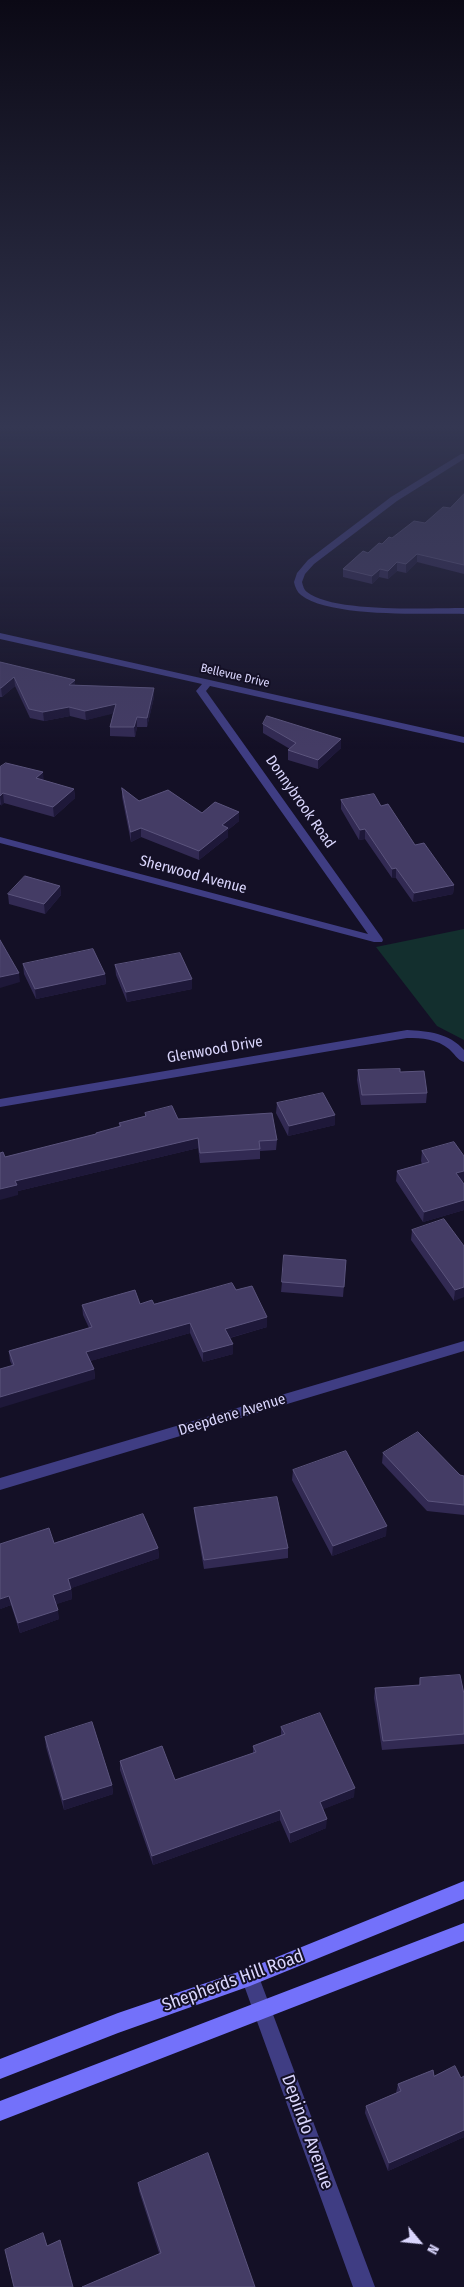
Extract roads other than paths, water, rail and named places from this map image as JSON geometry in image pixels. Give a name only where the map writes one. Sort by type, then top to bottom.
[{"type":"main road","name":"Shepherds Hill Road","points":[[0,2068],[118,2023],[250,1977],[464,1890]]},
{"type":"main road","points":[[0,2111],[262,2010],[298,1998],[464,1932]]},
{"type":"street","points":[[344,537],[311,562],[301,573],[298,582],[303,593],[314,599],[346,607],[464,611]]},
{"type":"street","name":"Bellevue Drive","points":[[0,636],[464,740]]},
{"type":"street","name":"Donnybrook Road","points":[[208,683],[202,691],[378,940]]},
{"type":"street","name":"Sherwood Avenue","points":[[0,840],[378,940]]},
{"type":"street","name":"Glenwood Drive","points":[[0,1103],[407,1034],[436,1035],[459,1051],[464,1058]]},
{"type":"street","name":"Deepdene Avenue","points":[[0,1484],[464,1346]]},
{"type":"street","name":"Depindo Avenue","points":[[250,1977],[364,2287]]}]
